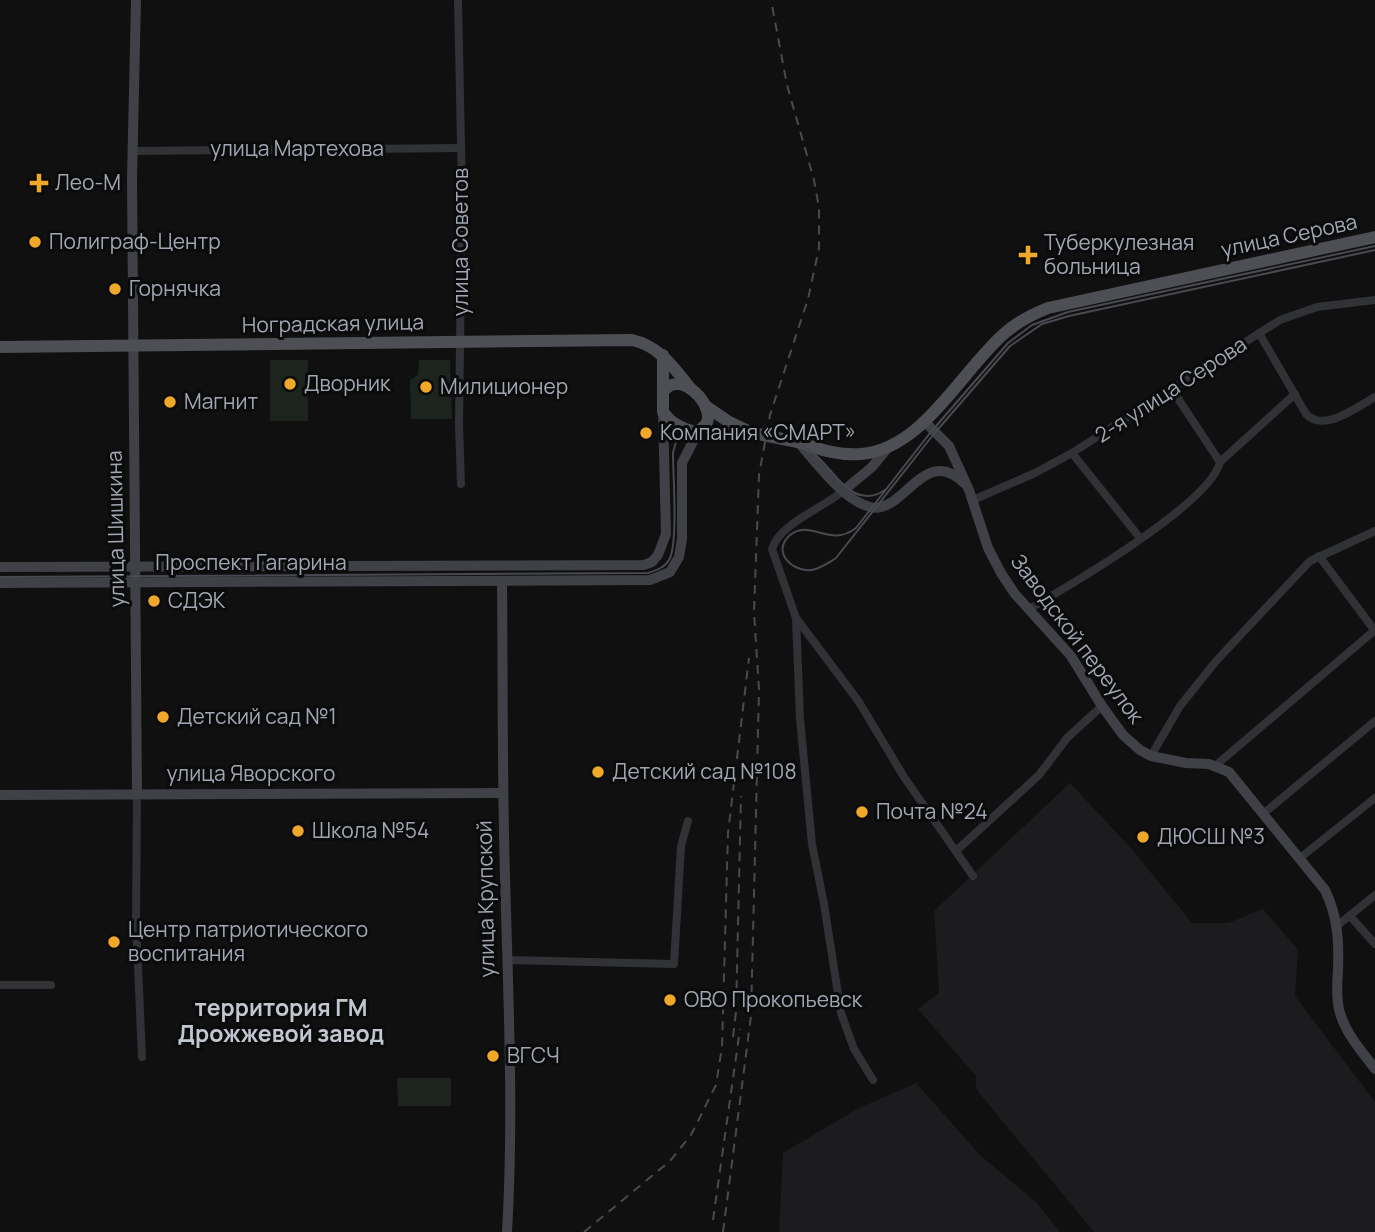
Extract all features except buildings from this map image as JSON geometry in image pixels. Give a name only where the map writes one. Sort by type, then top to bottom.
[{"type":"main road","name":"улица Шишкина","points":[[136,0],[132,151],[137,793]]},
{"type":"main road","name":"улица Серова","points":[[889,446],[905,438],[924,421],[1005,333],[1036,313],[1073,301],[1375,237]]},
{"type":"main road","name":"Ноградская улица","points":[[0,347],[632,340],[646,343],[663,354]]},
{"type":"main road","points":[[663,354],[707,407],[729,422],[753,433]]},
{"type":"main road","points":[[502,565],[644,565],[655,559],[662,548],[666,529],[663,354]]},
{"type":"main road","points":[[663,392],[667,386],[676,383],[691,389]]},
{"type":"main road","points":[[502,582],[650,580],[670,572],[679,557],[682,539],[682,463],[698,432],[707,421],[707,407]]},
{"type":"main road","points":[[663,412],[684,430],[753,433],[830,452],[855,454],[889,446]]},
{"type":"main road","name":"Заводской переулок","points":[[924,421],[942,436],[949,446],[973,500],[988,548],[1001,573],[1029,610],[1071,656],[1102,706],[1124,735],[1151,756],[1215,766]]},
{"type":"main road","points":[[798,442],[843,491],[874,508],[885,505],[932,473],[949,472],[968,488]]},
{"type":"main road","points":[[843,491],[872,467],[889,446]]},
{"type":"main road","name":"Проспект Гагарина","points":[[0,567],[502,565]]},
{"type":"main road","name":"Проспект Гагарина","points":[[0,583],[502,582]]},
{"type":"main road","name":"улица Крупской","points":[[502,582],[503,793],[508,960],[507,1232]]},
{"type":"main road","points":[[1215,766],[1229,772],[1325,890],[1334,908],[1338,925],[1338,1005],[1349,1035],[1375,1069]]},
{"type":"main road","name":"улица Яворского","points":[[0,795],[503,793]]},
{"type":"street","name":"улица Советов","points":[[458,0],[461,148],[461,342],[458,425],[461,484]]},
{"type":"street","name":"улица Мартехова","points":[[132,151],[461,148]]},
{"type":"street","name":"2-я улица Серова","points":[[973,500],[1035,473],[1072,453],[1280,320],[1311,309],[1375,300]]},
{"type":"street","points":[[1259,333],[1309,418],[1321,422],[1352,410],[1375,397]]},
{"type":"street","points":[[1171,388],[1220,462]]},
{"type":"street","points":[[1029,610],[1091,574],[1140,538],[1152,533],[1198,492],[1218,470],[1220,462],[1294,394]]},
{"type":"street","points":[[1072,453],[1140,538]]},
{"type":"street","points":[[843,491],[785,529],[775,540],[772,549],[796,618],[800,719],[812,844],[841,1013],[854,1049],[873,1080]]},
{"type":"street","points":[[1151,756],[1180,706],[1216,660],[1310,561],[1375,531]]},
{"type":"street","points":[[1215,766],[1375,630],[1319,556]]},
{"type":"street","name":"улица Крупской","points":[[502,565],[502,582]]},
{"type":"street","points":[[796,618],[859,702],[904,777],[973,876]]},
{"type":"street","points":[[956,851],[1039,775],[1067,738],[1102,706]]},
{"type":"street","points":[[1264,813],[1375,721]]},
{"type":"street","name":"улица Шишкина","points":[[137,793],[136,934],[142,1057]]},
{"type":"street","points":[[1300,858],[1375,797]]},
{"type":"street","points":[[508,960],[674,964],[681,846],[688,821]]},
{"type":"street","points":[[1338,925],[1375,895]]},
{"type":"street","points":[[1350,916],[1375,944]]},
{"type":"street","points":[[0,985],[51,985]]},
{"type":"shaded area","points":[[270,360],[308,360],[308,421],[270,421]]},
{"type":"shaded area","points":[[419,360],[450,360],[452,419],[411,419],[410,380],[418,375]]},
{"type":"shaded area","points":[[1070,783],[1130,847],[1192,923],[1228,923],[1263,909],[1298,950],[1295,996],[1375,1102],[1375,1232],[1094,1232],[976,1089],[976,1076],[918,1009],[939,993],[934,911]]},
{"type":"shaded area","points":[[397,1078],[451,1078],[451,1106],[398,1106]]},
{"type":"shaded area","points":[[916,1083],[981,1156],[1036,1202],[1060,1232],[779,1232],[783,1153],[857,1109]]},
{"type":"tram line","points":[[1375,246],[1068,312],[1032,325],[1008,343],[930,433],[856,528],[846,534],[837,535],[797,531],[784,542],[783,554],[786,560],[797,568],[811,570],[836,558],[933,435],[1010,346],[1042,324],[1375,250]]},
{"type":"tram line","points":[[0,577],[648,573],[664,566],[670,558],[674,522],[673,453],[680,436],[696,430],[747,433],[784,440],[808,449],[855,493],[870,496],[885,490]]},
{"type":"railway","points":[[723,1232],[751,1016],[759,690],[754,612],[759,475],[770,415],[808,299],[819,248],[819,208],[814,180],[787,85],[771,0]]},
{"type":"railway","points":[[584,1232],[670,1161],[691,1135],[716,1085],[722,1047],[728,833],[749,658]]},
{"type":"railway","points":[[733,1037],[736,1012],[741,796]]},
{"type":"railway","points":[[713,1220],[740,1029]]},
{"type":"place","name":"Лео-М","points":[[39,183]]},
{"type":"place","name":"Полиграф-Центр","points":[[35,242]]},
{"type":"place","name":"Туберкулезная больница","points":[[1028,255]]},
{"type":"place","name":"Горнячка","points":[[115,289]]},
{"type":"place","name":"Дворник","points":[[290,384]]},
{"type":"place","name":"Милиционер","points":[[426,387]]},
{"type":"place","name":"Магнит","points":[[170,402]]},
{"type":"place","name":"Компания «СМАРТ»","points":[[646,433]]},
{"type":"place","name":"СДЭК","points":[[154,601]]},
{"type":"place","name":"Детский сад №1","points":[[163,717]]},
{"type":"place","name":"Детский сад №108","points":[[598,772]]},
{"type":"place","name":"Почта №24","points":[[862,812]]},
{"type":"place","name":"Школа №54","points":[[298,831]]},
{"type":"place","name":"ДЮСШ №3","points":[[1143,837]]},
{"type":"place","name":"Центр патриотического воспитания","points":[[114,942]]},
{"type":"place","name":"ОВО Прокопьевск","points":[[670,1000]]},
{"type":"place","name":"ВГСЧ","points":[[493,1056]]},
{"type":"district","name":"территория ГМ Дрожжевой завод","points":[[281,1021]]}]
